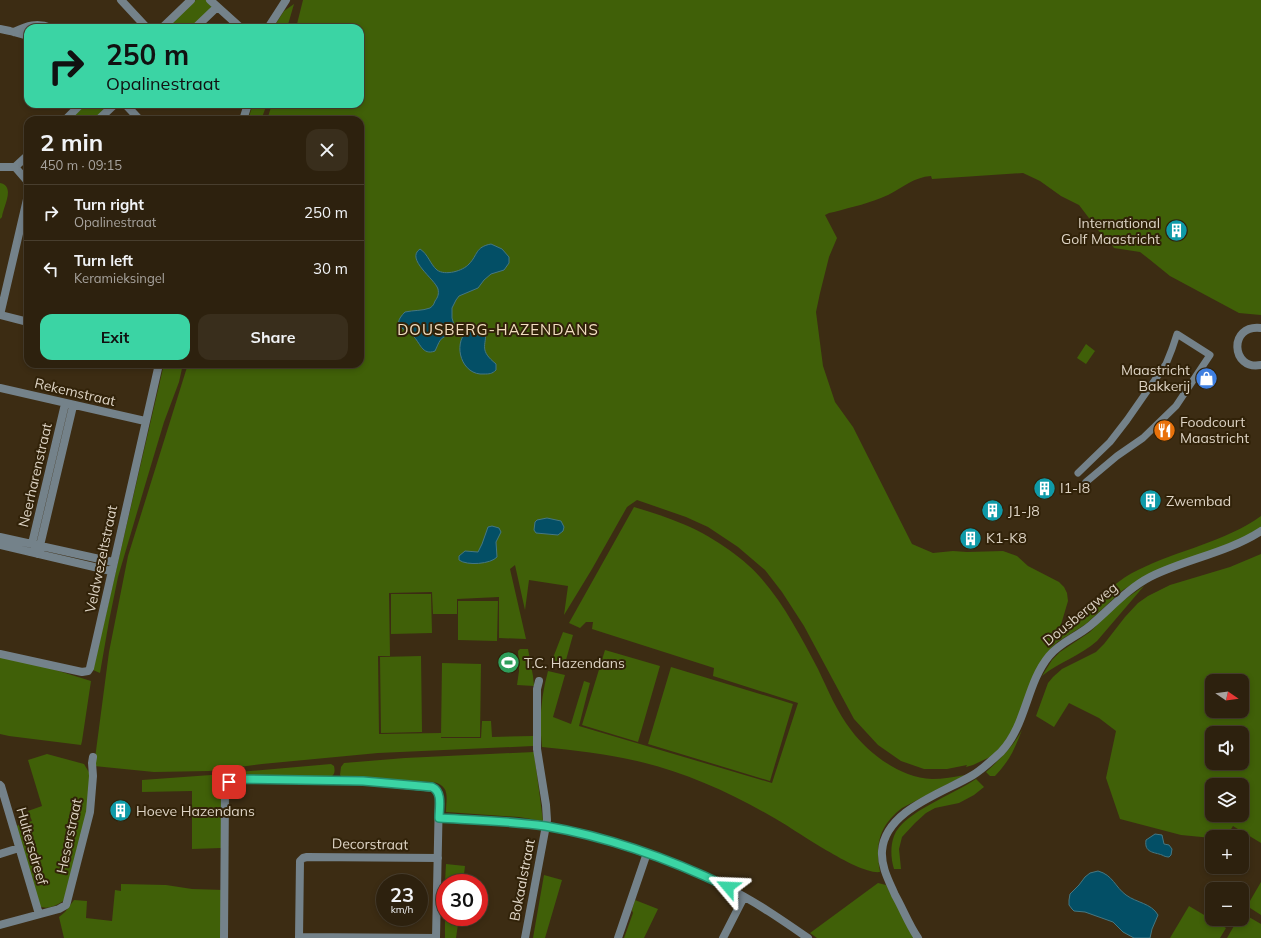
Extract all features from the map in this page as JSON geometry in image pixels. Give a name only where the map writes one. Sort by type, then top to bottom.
[{"type":"street","points":[[121,0],[143,24]]},
{"type":"street","points":[[166,24],[192,0]]},
{"type":"street","points":[[210,0],[236,24]]},
{"type":"street","points":[[271,24],[286,0]]},
{"type":"street","points":[[200,24],[217,8]]},
{"type":"street","points":[[14,32],[24,27]]},
{"type":"street","points":[[0,30],[24,35]]},
{"type":"street","points":[[69,116],[78,108]]},
{"type":"street","points":[[102,116],[111,108]]},
{"type":"street","points":[[128,108],[136,116]]},
{"type":"street","points":[[0,167],[15,167],[24,159]]},
{"type":"street","points":[[15,167],[24,177]]},
{"type":"street","points":[[24,228],[0,315],[24,321]]},
{"type":"street","points":[[1261,328],[1245,331],[1238,341],[1237,347],[1241,358],[1245,362],[1254,365],[1261,365]]},
{"type":"street","points":[[1078,472],[1110,442],[1127,420],[1166,364],[1177,334],[1210,355],[1176,406],[1143,438],[1086,482]]},
{"type":"street","name":"Veldwezeltstraat","points":[[0,654],[82,672],[88,671],[91,664],[158,368]]},
{"type":"street","name":"Rekemstraat","points":[[0,388],[69,405],[145,421]]},
{"type":"street","name":"Neerharenstraat","points":[[35,549],[69,405]]},
{"type":"street","name":"Dousbergweg","points":[[918,938],[887,877],[883,862],[882,850],[885,838],[894,822],[906,812],[934,794],[973,775],[1001,752],[1013,736],[1019,723],[1037,674],[1049,656],[1059,646],[1091,626],[1124,595],[1150,577],[1232,546],[1261,531]]},
{"type":"street","points":[[0,538],[35,549],[112,566]]},
{"type":"street","points":[[0,545],[35,549]]},
{"type":"street","name":"Bokaalstraat","points":[[524,938],[546,823],[546,805],[537,749],[537,689],[539,681]]},
{"type":"street","name":"Heserstraat","points":[[39,914],[63,907],[67,902],[90,812],[93,757]]},
{"type":"street","points":[[224,938],[225,788],[229,782],[238,779],[370,782],[434,788],[439,794],[436,938],[299,937]]},
{"type":"street","name":"Hultersdreef","points":[[0,785],[39,914]]},
{"type":"street","points":[[439,818],[546,823],[647,853],[706,877],[744,897],[808,938]]},
{"type":"street","points":[[0,854],[19,848]]},
{"type":"street","points":[[618,938],[647,853]]},
{"type":"street","name":"Decorstraat","points":[[299,937],[300,861],[303,858],[307,856],[438,858]]},
{"type":"street","points":[[723,938],[744,897]]},
{"type":"street","points":[[0,925],[39,914]]},
{"type":"green space","points":[[196,0],[208,0],[213,7],[196,24],[170,24]]},
{"type":"green space","points":[[303,0],[1261,0],[1261,315],[1239,313],[1170,276],[1140,252],[1114,248],[1110,242],[1108,243],[1079,205],[1061,196],[1040,181],[1023,173],[932,179],[931,176],[919,178],[882,198],[825,215],[837,238],[829,257],[816,312],[823,366],[835,402],[853,427],[912,544],[933,553],[953,551],[1003,551],[1017,556],[1028,566],[1059,582],[1064,587],[1067,593],[1068,601],[1060,628],[1090,606],[1118,582],[1138,570],[1232,533],[1261,516],[1261,527],[1243,538],[1144,577],[1123,590],[1086,624],[1056,643],[1045,655],[1017,723],[1001,747],[990,757],[966,767],[967,765],[947,769],[924,769],[901,761],[878,745],[854,719],[804,626],[782,592],[765,570],[738,547],[708,527],[686,517],[637,500],[627,507],[564,615],[568,586],[529,580],[525,610],[515,565],[510,569],[526,639],[499,638],[499,597],[457,599],[457,614],[433,614],[432,592],[389,593],[390,656],[378,656],[379,734],[441,733],[441,738],[481,738],[482,721],[491,721],[492,737],[533,736],[533,746],[378,753],[262,764],[209,771],[154,772],[94,766],[109,652],[128,556],[187,368],[364,368],[364,116],[268,116],[271,108],[364,108],[364,24],[297,24]]},
{"type":"green space","points":[[294,4],[288,24],[276,24],[284,11]]},
{"type":"green space","points":[[82,108],[107,108],[98,116],[73,116]]},
{"type":"green space","points":[[252,108],[266,108],[262,116],[249,116]]},
{"type":"green space","points":[[0,183],[5,185],[8,192],[2,217],[0,219]]},
{"type":"green space","points":[[1086,344],[1095,351],[1086,364],[1077,358]]},
{"type":"green space","points":[[163,368],[182,368],[179,382],[164,422],[118,577],[100,673],[93,670]]},
{"type":"green space","points":[[634,507],[693,528],[724,546],[753,569],[769,587],[792,621],[846,723],[858,739],[876,756],[897,769],[920,778],[936,779],[965,775],[902,808],[894,815],[880,836],[878,853],[880,872],[870,871],[843,860],[760,810],[709,785],[673,771],[590,752],[542,747],[541,709],[548,671],[565,675],[553,717],[571,724],[584,681],[590,683],[579,726],[772,783],[798,703],[713,676],[714,668],[592,629],[593,622],[586,622],[580,628],[569,623]]},
{"type":"green space","points":[[1261,554],[1261,843],[1249,836],[1249,830],[1240,830],[1233,826],[1230,830],[1205,830],[1205,837],[1181,835],[1120,819],[1106,778],[1116,731],[1099,718],[1069,703],[1054,727],[1036,716],[1048,683],[1053,677],[1062,669],[1096,652],[1138,603],[1170,585],[1230,567]]},
{"type":"green space","points":[[1144,586],[1097,641],[1084,651],[1042,676],[1052,660],[1060,652],[1090,632],[1118,604]]},
{"type":"green space","points":[[391,594],[431,594],[432,633],[391,634]]},
{"type":"green space","points":[[458,601],[498,601],[497,641],[458,640]]},
{"type":"green space","points":[[563,632],[573,635],[564,667],[551,663]]},
{"type":"green space","points":[[520,649],[528,649],[534,686],[517,685],[519,671],[518,651]]},
{"type":"green space","points":[[605,650],[660,666],[638,742],[582,725]]},
{"type":"green space","points":[[0,656],[49,668],[91,681],[81,745],[0,734]]},
{"type":"green space","points":[[421,656],[422,732],[381,733],[380,657]]},
{"type":"green space","points":[[442,663],[481,664],[480,737],[441,737]]},
{"type":"green space","points":[[671,667],[793,704],[770,781],[648,744]]},
{"type":"green space","points":[[1022,730],[1008,760],[995,776],[990,776],[986,772],[1010,747]]},
{"type":"green space","points":[[534,752],[543,821],[519,817],[446,812],[447,797],[445,790],[443,786],[433,782],[342,777],[340,775],[341,767],[344,763],[405,758]]},
{"type":"green space","points":[[47,754],[84,764],[90,774],[88,811],[67,898],[46,908],[39,906],[16,826],[32,821],[28,811],[42,806],[28,760]]},
{"type":"green space","points":[[331,764],[334,766],[335,771],[331,777],[229,777],[227,773]]},
{"type":"green space","points":[[225,774],[222,784],[221,848],[192,849],[192,791],[142,792],[142,780]]},
{"type":"green space","points":[[976,779],[984,787],[974,795],[959,803],[935,808],[926,813],[902,837],[899,849],[901,869],[894,869],[891,849],[894,836],[899,827],[918,811]]},
{"type":"green space","points":[[446,864],[465,866],[464,874],[445,874]]},
{"type":"green space","points":[[544,875],[562,880],[545,938],[533,938]]},
{"type":"green space","points":[[1261,882],[1261,915],[1249,907],[1249,903]]},
{"type":"green space","points":[[878,883],[886,885],[914,938],[817,938],[810,933]]},
{"type":"green space","points":[[121,884],[166,885],[192,889],[224,890],[223,938],[64,938],[59,917],[74,900],[87,901],[86,918],[112,921],[115,890],[121,891]]},
{"type":"green space","points":[[635,900],[658,909],[644,938],[624,938],[633,913],[632,910]]},
{"type":"green space","points":[[1189,906],[1205,916],[1205,926],[1223,926],[1226,928],[1220,938],[1170,938]]},
{"type":"green space","points":[[1249,917],[1261,924],[1261,938],[1227,938],[1234,926],[1249,926]]},
{"type":"green space","points":[[445,926],[458,926],[456,938],[445,938]]},
{"type":"water","points":[[491,244],[502,249],[509,257],[509,263],[504,270],[491,274],[478,288],[459,296],[452,308],[452,318],[455,331],[451,336],[442,338],[435,351],[427,352],[410,333],[400,327],[399,324],[401,317],[405,312],[430,308],[438,295],[436,285],[418,263],[416,253],[420,249],[437,270],[440,272],[449,273],[466,267],[472,261],[479,249]]},
{"type":"water","points":[[479,326],[486,330],[485,352],[496,364],[496,370],[490,374],[476,373],[470,370],[465,365],[460,351],[460,344],[468,330]]},
{"type":"water","points":[[547,518],[561,521],[564,527],[563,531],[558,535],[536,533],[534,530],[535,522],[537,520]]},
{"type":"water","points":[[492,526],[499,528],[501,532],[496,542],[497,557],[484,563],[473,564],[459,560],[459,556],[465,551],[478,552],[488,527]]},
{"type":"water","points":[[1155,834],[1162,835],[1164,844],[1169,845],[1172,849],[1169,857],[1148,850],[1146,840]]},
{"type":"water","points":[[1098,871],[1111,878],[1126,895],[1155,911],[1158,915],[1150,938],[1134,938],[1123,932],[1113,922],[1085,912],[1074,911],[1072,909],[1069,905],[1070,894],[1085,877],[1090,873]]},
{"type":"place","name":"International Golf Maastricht","points":[[1176,231]]},
{"type":"place","name":"Maastricht Bakkerij","points":[[1206,378]]},
{"type":"place","name":"Foodcourt Maastricht","points":[[1164,430]]},
{"type":"place","name":"I1-I8","points":[[1044,488]]},
{"type":"place","name":"Zwembad","points":[[1151,501]]},
{"type":"place","name":"J1-J8","points":[[993,511]]},
{"type":"place","name":"K1-K8","points":[[970,538]]},
{"type":"place","name":"T.C. Hazendans","points":[[508,663]]},
{"type":"place","name":"Hoeve Hazendans","points":[[121,811]]},
{"type":"district","name":"DOUSBERG-HAZENDANS","points":[[498,330]]},
{"type":"route","points":[[229,782],[238,779],[363,781],[432,787],[438,791],[439,794],[439,818],[546,826],[575,832],[647,853],[728,887]]}]
